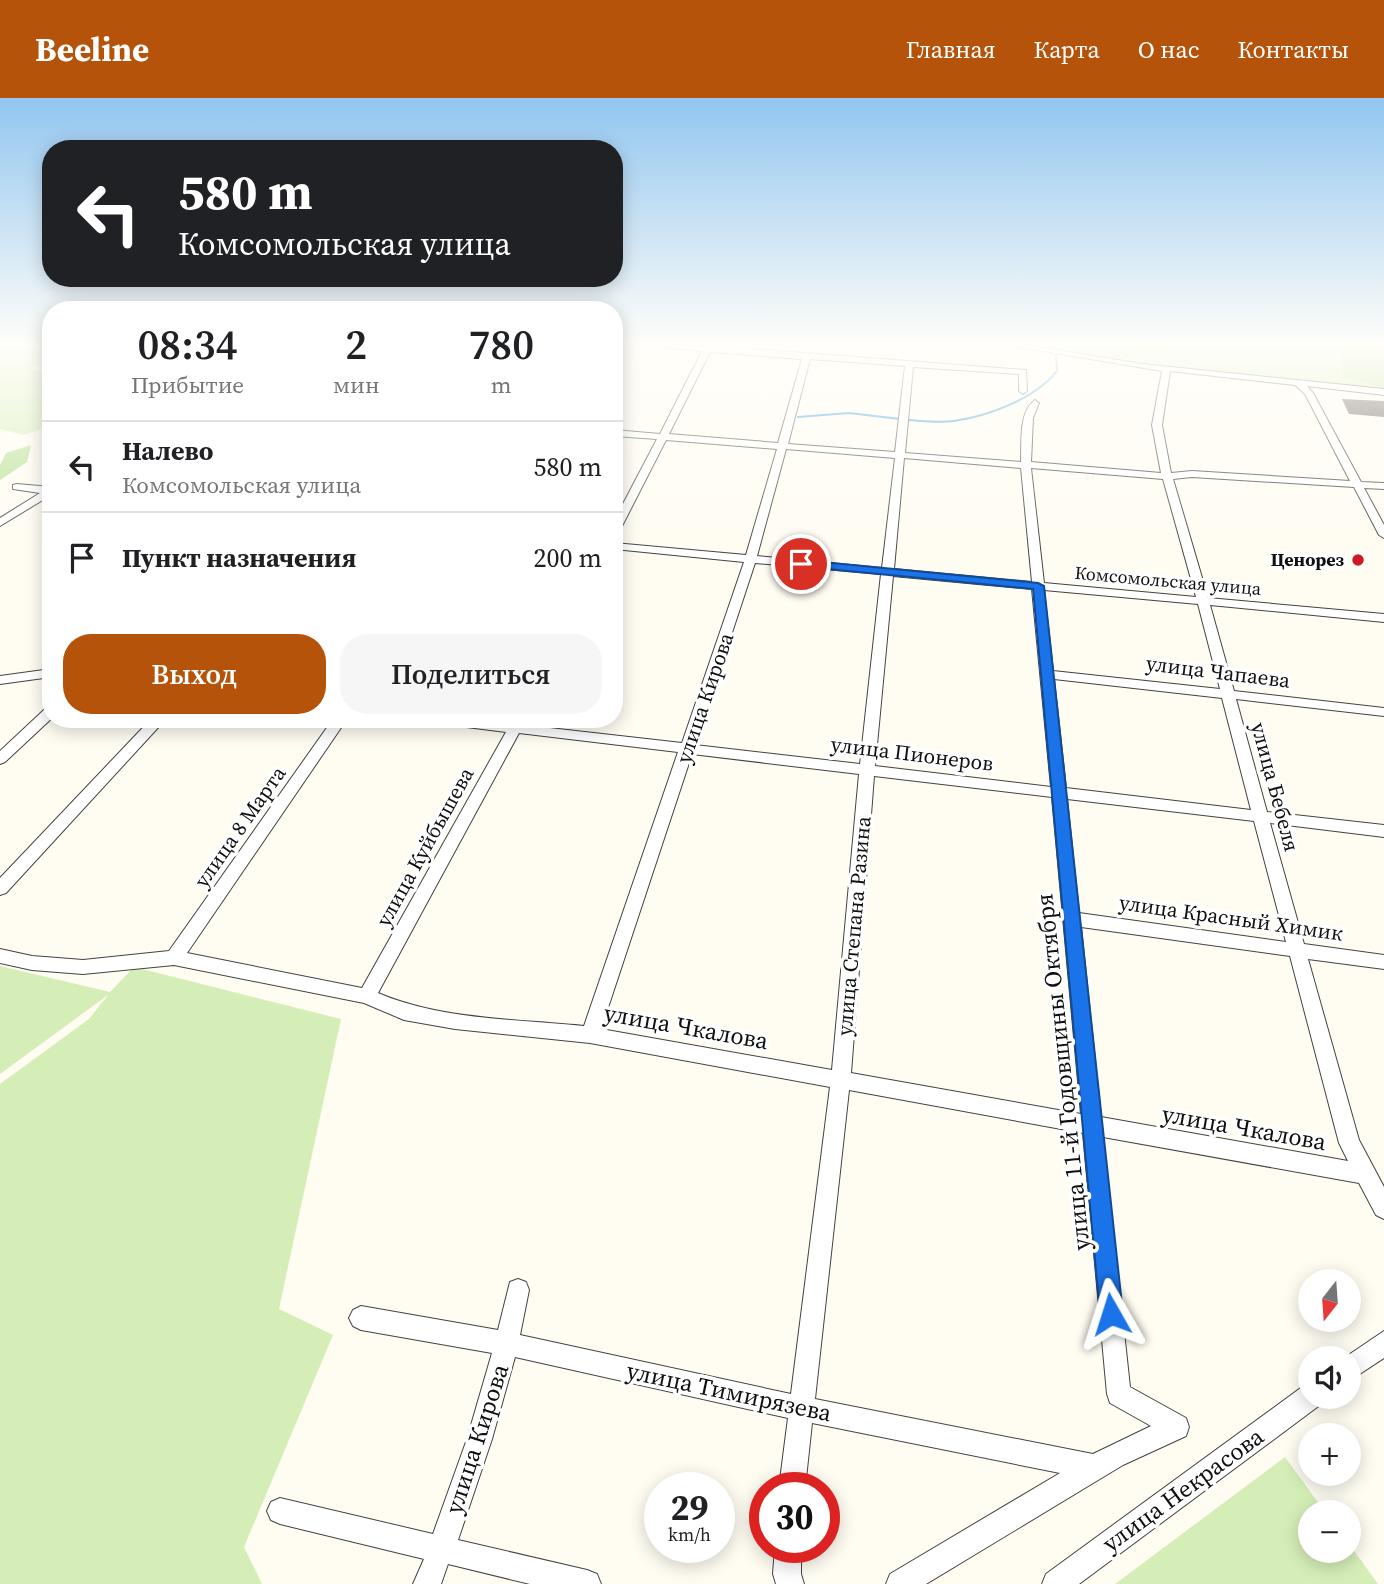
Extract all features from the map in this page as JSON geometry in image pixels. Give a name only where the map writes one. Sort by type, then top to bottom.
[{"type":"street","points":[[623,514],[672,415]]},
{"type":"street","name":"улица Кирова","points":[[590,1035],[751,559],[791,415]]},
{"type":"street","name":"улица Степана Разина","points":[[794,1472],[841,1079],[867,770],[904,415]]},
{"type":"street","name":"улица 11-й Годовщины Октября","points":[[900,1584],[1114,1456],[1177,1427],[1119,1394],[1026,466],[1028,415]]},
{"type":"street","name":"улица Бебеля","points":[[1159,415],[1157,425],[1167,476],[1349,1143],[1384,1208]]},
{"type":"street","points":[[1321,415],[1384,535]]},
{"type":"street","points":[[623,433],[1167,476],[1192,474],[1384,486]]},
{"type":"street","points":[[17,487],[42,490]]},
{"type":"street","points":[[0,523],[42,496]]},
{"type":"street","name":"Комсомольская улица","points":[[623,547],[1384,618]]},
{"type":"street","points":[[0,680],[42,674]]},
{"type":"street","name":"улица Чапаева","points":[[1047,674],[1384,712]]},
{"type":"street","points":[[0,759],[42,719]]},
{"type":"street","points":[[0,889],[151,728]]},
{"type":"street","name":"улица 8 Марта","points":[[174,958],[334,728]]},
{"type":"street","name":"улица Куйбышева","points":[[367,996],[515,728]]},
{"type":"street","name":"улица Пионеров","points":[[544,728],[688,749],[1384,831]]},
{"type":"street","name":"улица Красный Химик","points":[[1072,919],[1384,962]]},
{"type":"street","name":"улица Чкалова","points":[[0,956],[32,963],[83,967],[174,958],[367,996],[404,1012],[442,1019],[590,1035],[1364,1174]]},
{"type":"street","name":"улица Кирова","points":[[427,1584],[441,1549],[508,1343],[518,1290]]},
{"type":"street","name":"улица Тимирязева","points":[[361,1318],[508,1343],[802,1409],[1097,1468]]},
{"type":"street","points":[[1361,1360],[1384,1343]]},
{"type":"street","name":"улица Некрасова","points":[[1056,1584],[1298,1406]]},
{"type":"street","points":[[280,1511],[587,1584]]},
{"type":"street","points":[[787,1563],[790,1584]]},
{"type":"green space","points":[[0,415],[42,415],[41,429],[24,435],[0,429]]},
{"type":"green space","points":[[31,445],[27,462],[0,480],[0,465],[6,453]]},
{"type":"green space","points":[[0,966],[110,992],[134,967],[341,1019],[279,1309],[333,1335],[244,1547],[262,1584],[0,1584],[0,1084],[89,1019],[108,995],[0,1074]]},
{"type":"green space","points":[[1285,1457],[1298,1475],[1298,1486],[1306,1486],[1316,1500],[1298,1500],[1298,1563],[1361,1563],[1361,1561],[1378,1584],[1115,1584]]},
{"type":"waterway","points":[[798,417],[819,415]]},
{"type":"waterway","points":[[869,415],[900,419]]},
{"type":"waterway","points":[[909,420],[954,421],[979,415]]},
{"type":"place","name":"Ценорез","points":[[1358,560]]},
{"type":"route","points":[[801,564],[1038,586],[1111,1314]]}]
